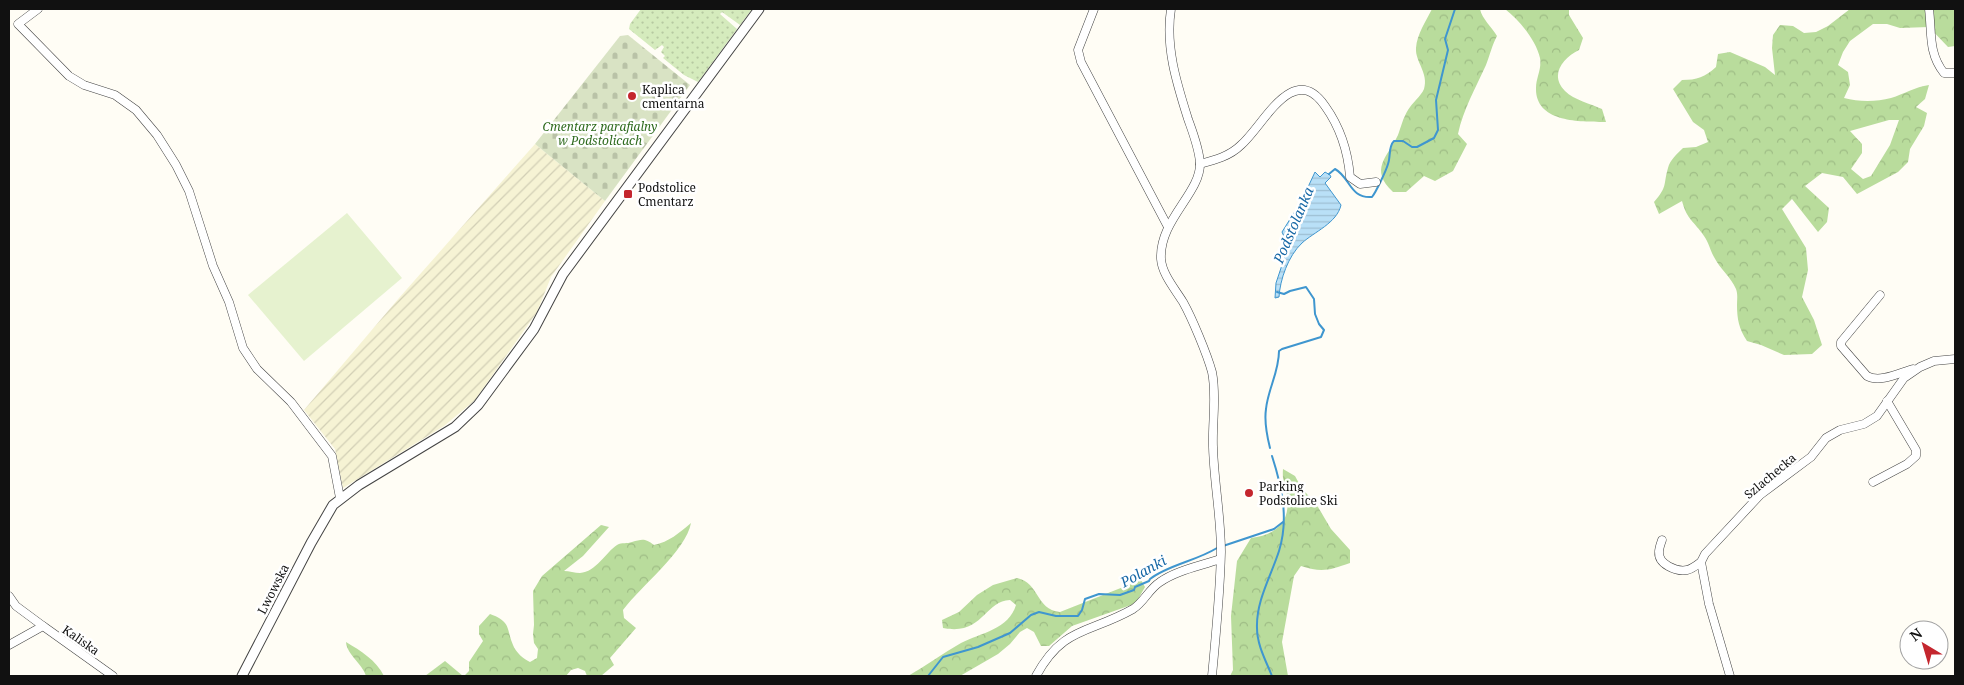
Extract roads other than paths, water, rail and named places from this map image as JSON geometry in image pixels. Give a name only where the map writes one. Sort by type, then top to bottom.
[{"type":"street","points":[[38,9],[18,24],[70,76],[84,85],[115,95],[136,110],[157,134],[189,191],[214,266],[229,302],[243,348],[257,370],[291,402],[332,456],[340,498]]},
{"type":"street","name":"Lwowska","points":[[242,676],[327,514],[340,498],[455,427],[478,405],[534,329],[563,274],[759,9]]},
{"type":"street","points":[[1094,9],[1078,50],[1081,62],[1168,227]]},
{"type":"street","points":[[1171,9],[1170,46],[1176,82],[1197,146],[1200,164],[1196,180],[1168,227],[1161,245],[1161,262],[1166,275],[1184,304],[1211,370],[1214,382],[1213,448],[1219,507],[1220,559],[1212,676]]},
{"type":"street","points":[[1929,9],[1932,49],[1936,63],[1944,73],[1955,73]]},
{"type":"street","points":[[1200,164],[1222,158],[1241,145],[1272,108],[1295,90],[1302,89],[1319,97],[1330,113],[1340,133],[1349,162],[1350,177],[1360,184],[1376,182]]},
{"type":"street","points":[[1880,295],[1841,342],[1841,346],[1866,376],[1872,379],[1885,378],[1920,367]]},
{"type":"street","name":"Szlachecka","points":[[1701,562],[1705,554],[1760,495],[1811,457],[1826,438],[1840,430],[1864,424],[1877,416],[1904,378],[1920,367],[1934,361],[1955,359]]},
{"type":"street","points":[[1873,482],[1907,464],[1916,456],[1916,450],[1886,401]]},
{"type":"street","points":[[1662,540],[1658,552],[1662,561],[1671,567],[1679,570],[1688,570],[1701,562],[1711,613],[1730,676]]},
{"type":"street","points":[[1036,676],[1043,662],[1067,638],[1134,608],[1150,590],[1166,578],[1220,559]]},
{"type":"street","points":[[9,596],[16,606],[43,626]]},
{"type":"street","name":"Kaliska","points":[[9,645],[43,626],[113,676]]},
{"type":"water","points":[[1315,172],[1320,177],[1325,172],[1330,175],[1331,177],[1325,183],[1341,205],[1339,211],[1330,222],[1297,248],[1283,276],[1279,297],[1275,298],[1276,283],[1287,250],[1282,232],[1302,200]]},
{"type":"waterway","name":"Podstolanka","points":[[1329,174],[1335,169],[1359,195],[1372,197],[1387,167],[1391,146],[1394,141],[1403,141],[1412,147],[1417,147],[1434,138],[1438,130],[1436,100],[1448,50],[1445,39],[1455,9]]},
{"type":"waterway","name":"Podstolanka","points":[[1270,448],[1265,414],[1279,359],[1279,351],[1321,337],[1324,330],[1315,314],[1314,299],[1306,287],[1284,294],[1277,292]]},
{"type":"waterway","name":"Podstolanka","points":[[1272,456],[1279,479],[1284,527],[1279,551],[1261,598],[1257,618],[1257,634],[1260,647],[1272,676]]},
{"type":"waterway","name":"Polanki","points":[[1223,546],[1274,529],[1283,522]]},
{"type":"waterway","name":"Polanki","points":[[928,676],[943,657],[978,647],[1010,633],[1031,615],[1039,612],[1056,616],[1078,616],[1085,599],[1099,594],[1120,595],[1134,590],[1135,587],[1149,581],[1157,574],[1217,548]]},
{"type":"place","name":"Kaplica cmentarna","points":[[632,96]]},
{"type":"place","name":"Podstolice Cmentarz","points":[[628,194]]},
{"type":"place","name":"Parking Podstolice Ski","points":[[1249,493]]},
{"type":"park label","name":"Cmentarz parafialny w Podstolicach","points":[[600,133]]}]
